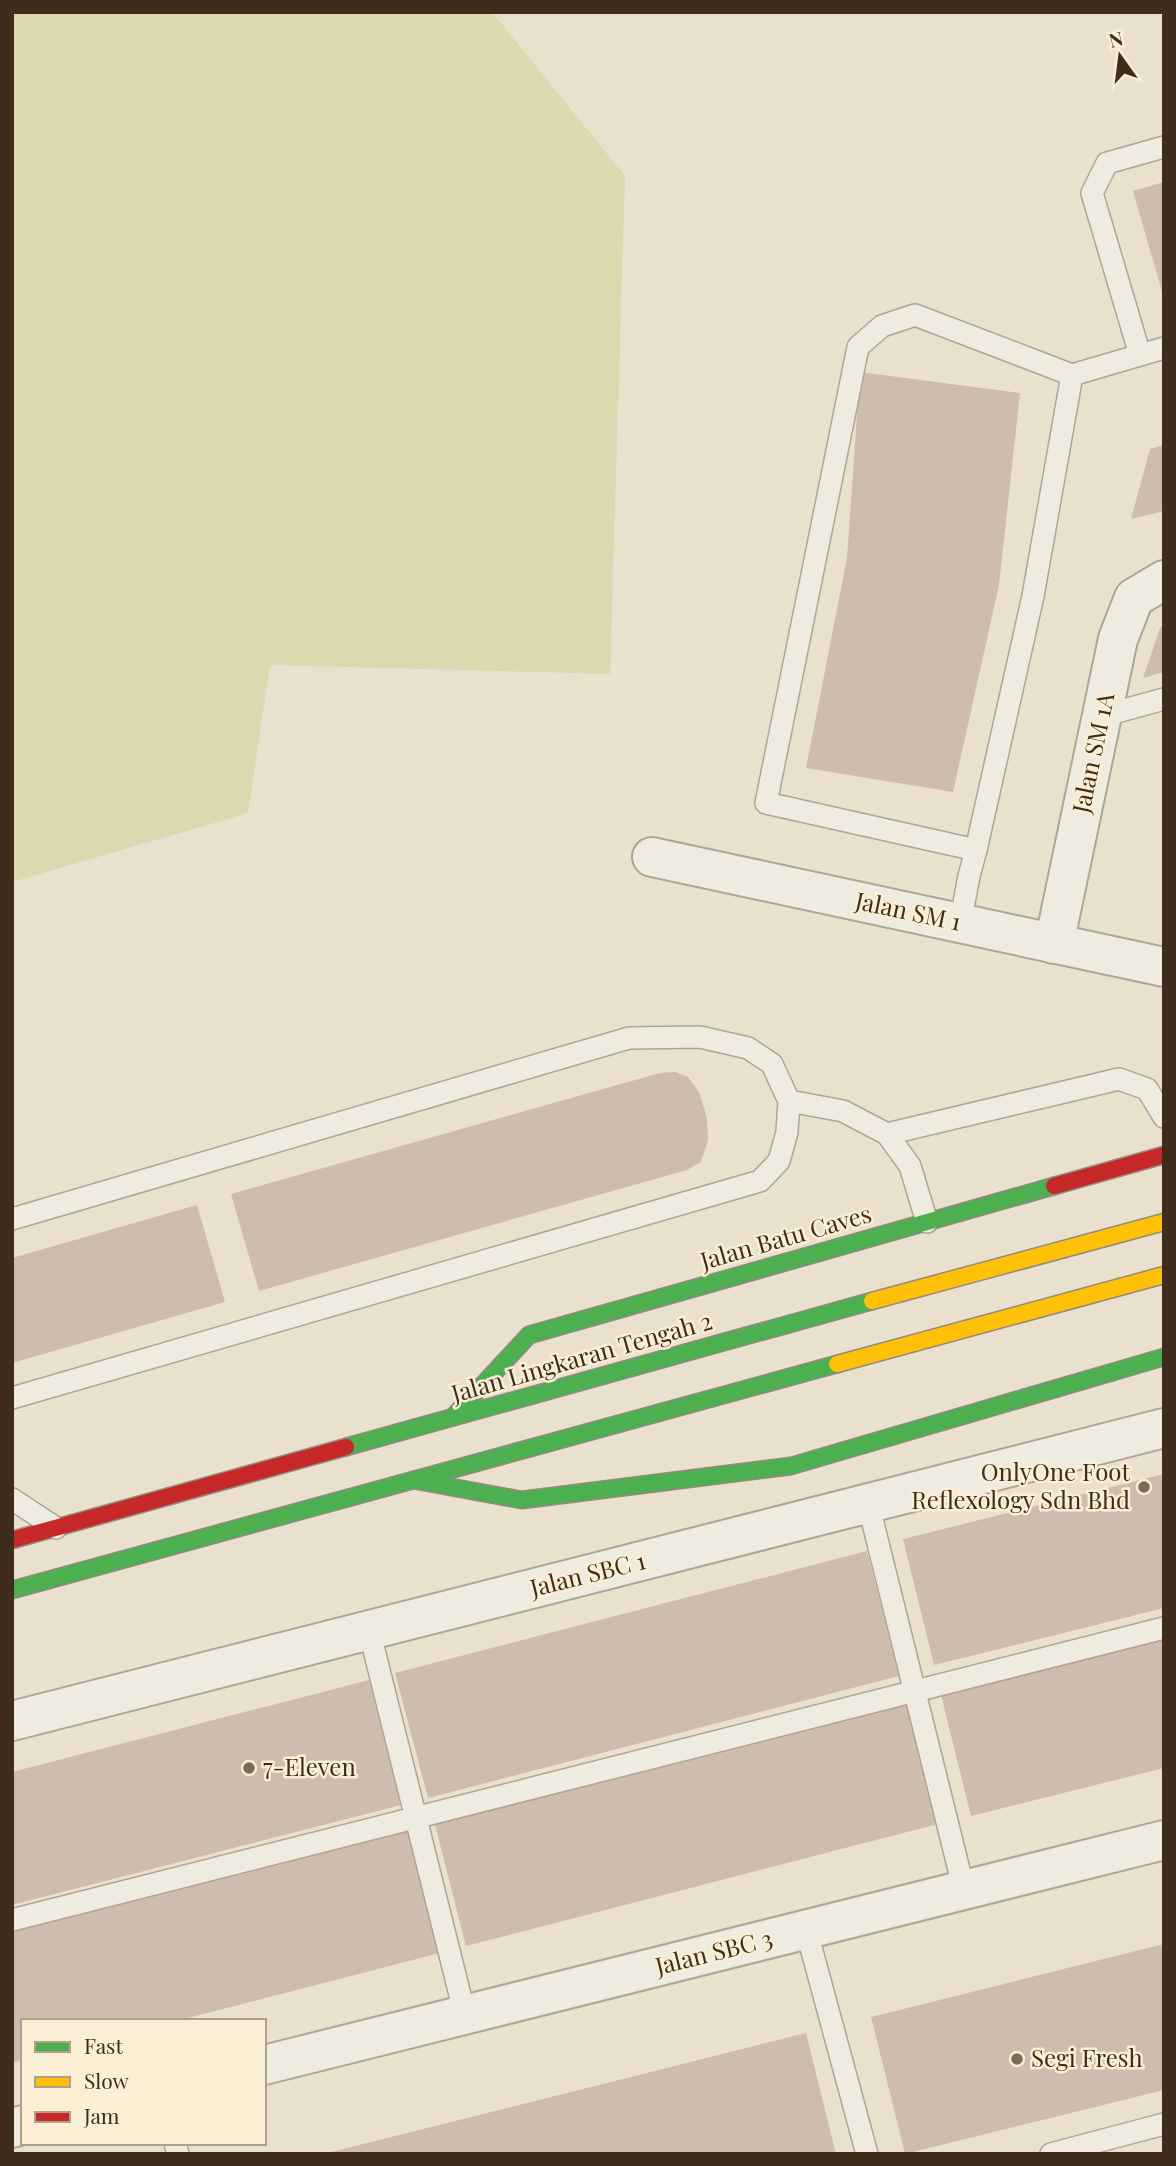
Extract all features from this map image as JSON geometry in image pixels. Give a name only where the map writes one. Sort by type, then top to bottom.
[{"type":"main road","name":"Jalan Batu Caves","points":[[453,1418],[529,1335],[1164,1155]]},
{"type":"main road","name":"Jalan Lingkaran Tengah 2","points":[[12,1540],[1164,1222]]},
{"type":"main road","points":[[12,1590],[1164,1275]]},
{"type":"main road","points":[[413,1480],[522,1500],[791,1466],[1164,1357]]},
{"type":"street","name":"Jalan SM 1A","points":[[1054,944],[1118,639],[1134,598],[1164,580]]},
{"type":"street","name":"Jalan SM 1","points":[[652,857],[1164,967]]},
{"type":"street","name":"Jalan SBC 1","points":[[12,1721],[1164,1428]]},
{"type":"street","name":"Jalan SBC 3","points":[[266,2065],[1164,1840]]},
{"type":"lane","points":[[1140,355],[1092,192],[1107,163],[1164,147]]},
{"type":"lane","points":[[976,850],[766,803],[858,347],[882,326],[915,315],[1073,375],[1164,348]]},
{"type":"lane","points":[[960,924],[1033,596],[1073,375]]},
{"type":"lane","points":[[1102,716],[1164,699]]},
{"type":"lane","points":[[12,1219],[629,1038],[700,1037],[748,1048],[772,1063],[789,1101],[787,1132],[779,1161],[760,1181],[12,1398]]},
{"type":"lane","points":[[887,1134],[1119,1079],[1147,1090],[1164,1117]]},
{"type":"lane","points":[[789,1101],[843,1111],[887,1134],[909,1167],[927,1222]]},
{"type":"lane","points":[[12,1499],[56,1528]]},
{"type":"lane","points":[[868,1503],[964,1890]]},
{"type":"lane","points":[[12,1920],[1164,1628]]},
{"type":"lane","points":[[369,1630],[465,2015]]},
{"type":"lane","points":[[806,1929],[867,2154]]},
{"type":"lane","points":[[1051,2154],[1164,2124]]},
{"type":"green space","points":[[12,12],[492,12],[625,176],[610,674],[270,665],[248,813],[12,882]]},
{"type":"building","points":[[1164,182],[1164,295],[1163,295],[1133,191]]},
{"type":"building","points":[[860,372],[1020,393],[999,585],[953,792],[806,768],[847,558]]},
{"type":"building","points":[[1164,445],[1164,511],[1131,519],[1150,449]]},
{"type":"building","points":[[1164,623],[1164,672],[1143,678],[1160,628]]},
{"type":"building","points":[[675,1072],[688,1077],[699,1092],[707,1118],[708,1140],[701,1162],[687,1170],[259,1291],[231,1194],[660,1073]]},
{"type":"building","points":[[197,1205],[225,1302],[12,1363],[12,1258]]},
{"type":"building","points":[[1164,1474],[1164,1608],[934,1665],[903,1539]]},
{"type":"building","points":[[867,1551],[899,1676],[428,1798],[395,1673]]},
{"type":"building","points":[[1164,1635],[1164,1768],[971,1816],[940,1691]]},
{"type":"building","points":[[369,1680],[401,1805],[12,1905],[12,1772]]},
{"type":"building","points":[[905,1699],[938,1824],[466,1946],[434,1821]]},
{"type":"building","points":[[407,1828],[440,1953],[184,2019],[21,2019],[21,2061],[12,2063],[12,1930]]},
{"type":"building","points":[[1164,1944],[1164,2090],[905,2154],[871,2017]]},
{"type":"building","points":[[806,2033],[836,2154],[327,2154],[327,2153]]},
{"type":"traffic: fast","points":[[453,1417],[529,1335],[1054,1186]]},
{"type":"traffic: fast","points":[[346,1447],[872,1301]]},
{"type":"traffic: fast","points":[[413,1480],[522,1500],[791,1466],[1164,1357]]},
{"type":"traffic: fast","points":[[12,1590],[837,1364]]},
{"type":"traffic: slow","points":[[872,1301],[1164,1222]]},
{"type":"traffic: slow","points":[[837,1364],[1164,1275]]},
{"type":"traffic: jam","points":[[1054,1186],[1164,1155]]},
{"type":"traffic: jam","points":[[12,1540],[346,1447]]},
{"type":"place","name":"OnlyOne Foot Reflexology Sdn Bhd","points":[[1144,1487]]},
{"type":"place","name":"7-Eleven","points":[[249,1768]]},
{"type":"place","name":"Segi Fresh","points":[[1017,2059]]}]
